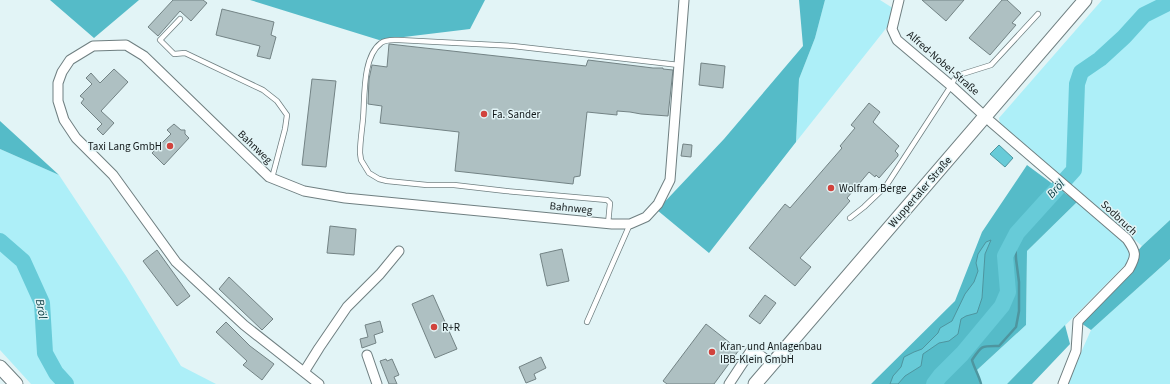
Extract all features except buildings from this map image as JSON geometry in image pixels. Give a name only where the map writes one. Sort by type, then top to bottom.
[{"type":"main road","name":"Wuppertaler Straße","points":[[755,384],[1085,0]]},
{"type":"main road","points":[[0,367],[16,384]]},
{"type":"street","name":"Bahnweg","points":[[319,384],[244,325],[176,262],[113,175],[76,138],[64,120],[58,101],[58,83],[62,72],[70,60],[93,46],[126,44],[144,56],[269,177],[304,192],[345,198],[608,224],[630,224],[646,217],[658,204],[670,180],[684,0]]},
{"type":"street","name":"Alfred-Nobel-Straße","points":[[899,0],[892,29],[898,40],[985,116]]},
{"type":"street","name":"Sodbruch","points":[[985,116],[1127,239],[1134,250],[1134,260],[1129,269],[1078,321],[1076,351],[1063,384]]},
{"type":"street","points":[[304,372],[347,307],[380,274],[399,251]]},
{"type":"street","points":[[729,384],[752,349],[772,364]]},
{"type":"street","points":[[367,355],[378,384]]},
{"type":"lane","points":[[850,218],[886,186],[956,76],[991,65],[1038,14]]},
{"type":"lane","points":[[180,19],[160,40],[174,54],[185,53],[263,90],[277,101],[287,115],[285,129],[272,178]]},
{"type":"lane","points":[[608,224],[610,204],[608,200],[454,185],[427,185],[387,181],[373,176],[364,166],[360,153],[363,101],[368,62],[381,43],[384,41],[394,40],[513,46],[679,65]]},
{"type":"lane","points":[[587,322],[630,224]]},
{"type":"shaded area","points":[[50,0],[139,0],[94,38]]},
{"type":"shaded area","points":[[250,0],[485,0],[470,29],[379,40]]},
{"type":"shaded area","points":[[799,0],[825,0],[815,38],[799,79],[796,142],[709,253],[657,210],[724,139],[803,46]]},
{"type":"shaded area","points":[[825,0],[880,0],[899,12],[796,142],[799,79],[815,38]]},
{"type":"shaded area","points":[[1102,0],[1170,0],[1170,220],[1142,246],[1000,124],[999,118]]},
{"type":"shaded area","points":[[0,121],[59,175],[0,149]]},
{"type":"shaded area","points":[[999,145],[1013,158],[1005,167],[990,154]]},
{"type":"shaded area","points":[[0,149],[59,175],[126,276],[181,366],[216,384],[31,384],[0,350]]},
{"type":"shaded area","points":[[1027,165],[1077,202],[1027,251],[1026,325],[977,370],[980,384],[871,384],[955,301],[982,232]]},
{"type":"shaded area","points":[[1077,202],[1126,241],[1132,250],[1131,259],[1007,384],[980,384],[977,370],[1026,325],[1027,251]]},
{"type":"shaded area","points":[[1170,220],[1170,259],[1091,330],[1078,321],[1142,246]]},
{"type":"shaded area","points":[[991,240],[985,254],[982,298],[977,313],[961,319],[958,334],[949,341],[939,343],[923,354],[921,366],[905,376],[898,384],[890,384],[893,376],[901,367],[904,357],[922,349],[938,333],[940,328],[952,321],[965,294],[974,282],[978,271],[976,263],[978,254],[986,242]]},
{"type":"shaded area","points":[[1170,259],[1170,384],[1067,384],[1091,330]]},
{"type":"shaded area","points":[[1065,325],[1070,344],[1032,384],[1007,384]]},
{"type":"waterway","name":"Bröl","points":[[934,384],[962,354],[1002,306],[1008,292],[1005,256],[1017,233],[1074,170],[1077,84],[1081,72],[1100,59],[1124,37],[1144,15],[1170,2]]},
{"type":"waterway","points":[[981,384],[972,360],[982,347],[999,346],[1016,327],[1019,311],[1019,282],[1015,236]]},
{"type":"waterway","name":"Bröl","points":[[0,241],[23,261],[42,303],[45,353],[56,373],[66,384]]},
{"type":"place","name":"Fa. Sander","points":[[484,114]]},
{"type":"place","name":"Taxi Lang GmbH","points":[[170,146]]},
{"type":"place","name":"Wolfram Berge","points":[[831,188]]},
{"type":"place","name":"R+R","points":[[434,327]]},
{"type":"place","name":"Kran- und Anlagenbau IBB-Klein GmbH","points":[[712,352]]}]
